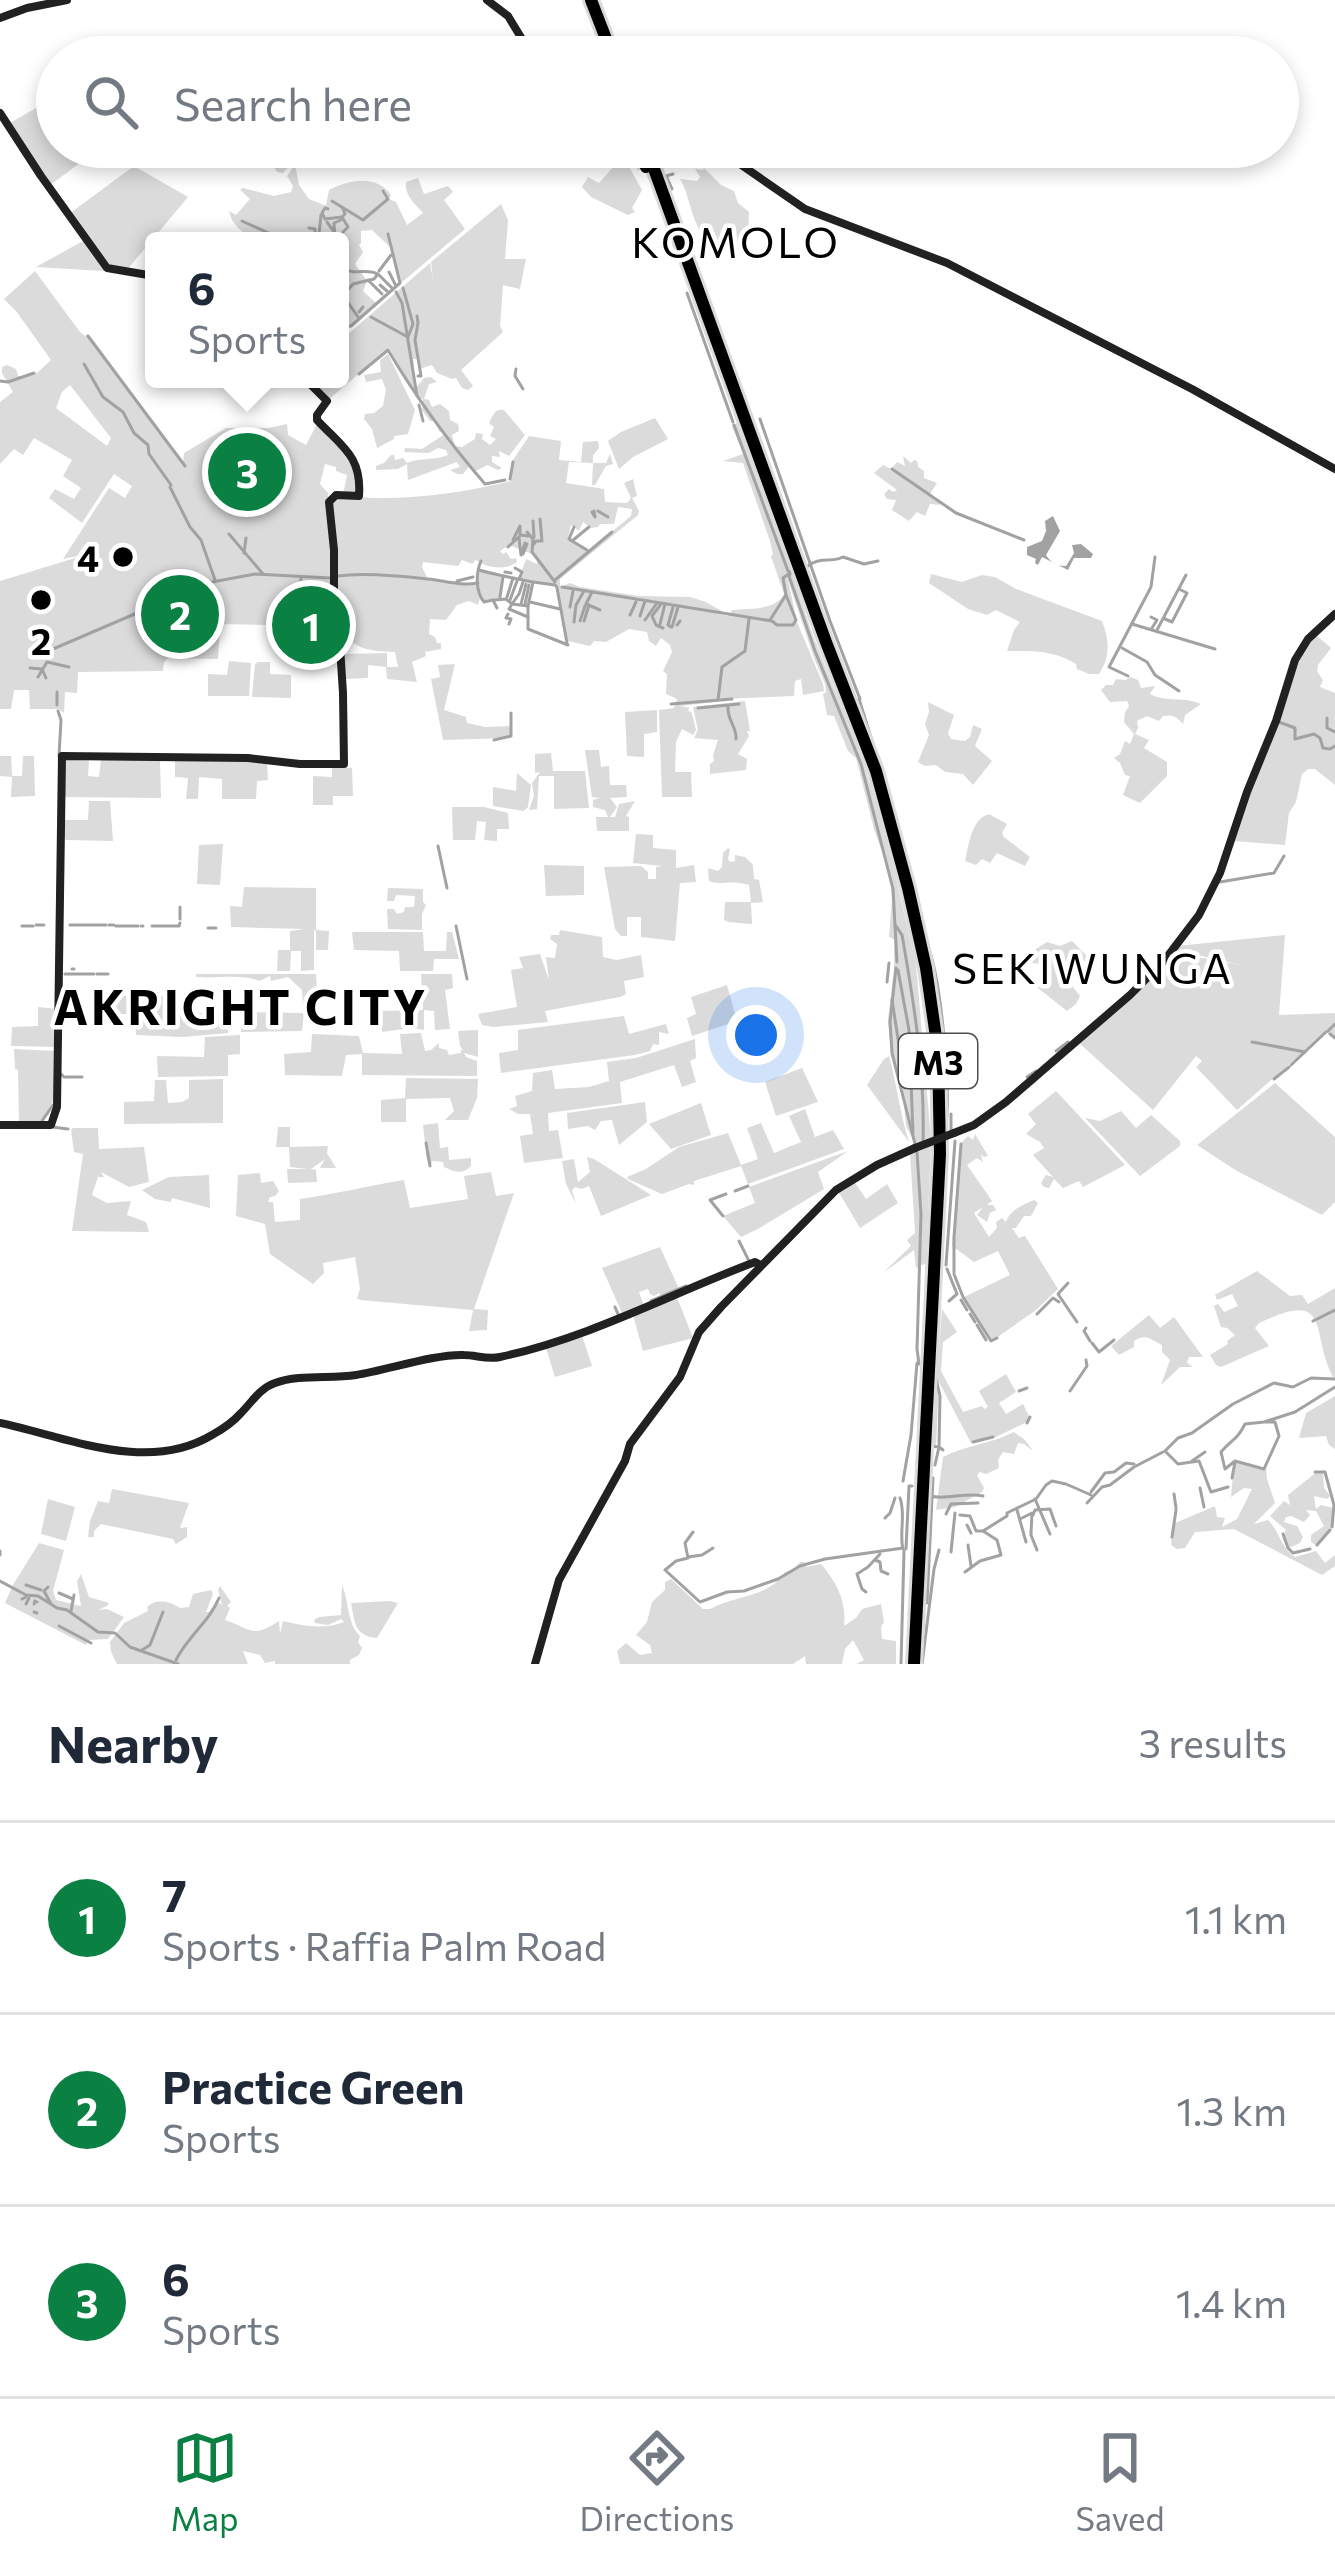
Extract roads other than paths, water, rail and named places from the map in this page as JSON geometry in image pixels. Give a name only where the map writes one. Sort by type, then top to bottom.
[{"type":"highway","points":[[588,0],[602,36]]},
{"type":"highway","name":"M3","points":[[650,168],[870,773],[922,980],[932,1055],[933,1189],[911,1664]]},
{"type":"main road","points":[[0,18],[67,0]]},
{"type":"main road","points":[[487,0],[508,16],[520,36]]},
{"type":"main road","points":[[0,113],[107,268],[145,274]]},
{"type":"main road","points":[[746,168],[805,209],[947,263],[1192,389],[1335,469]]},
{"type":"main road","points":[[4,1124],[53,1119],[60,1042],[62,756],[344,764],[344,699],[329,502],[336,495],[359,496],[360,476],[352,455],[316,419],[327,401],[314,388]]},
{"type":"main road","points":[[536,1664],[559,1580],[631,1444],[680,1377],[699,1332],[758,1264],[832,1193],[877,1165],[974,1125],[1006,1102],[1130,995],[1199,915],[1220,873],[1294,660],[1335,614]]},
{"type":"main road","points":[[0,1423],[116,1451],[179,1447],[223,1429],[276,1382],[355,1375],[463,1354],[497,1358],[612,1322],[679,1291],[758,1264]]},
{"type":"waterway","points":[[672,189],[666,176],[673,174]]},
{"type":"waterway","points":[[332,201],[363,220],[388,199],[383,191]]},
{"type":"waterway","points":[[328,209],[322,213],[325,219],[342,217]]},
{"type":"waterway","points":[[343,209],[348,227],[343,232]]},
{"type":"waterway","points":[[319,232],[321,215]]},
{"type":"waterway","points":[[335,232],[334,223],[343,219]]},
{"type":"waterway","points":[[242,221],[266,232]]},
{"type":"waterway","points":[[327,222],[334,232]]},
{"type":"waterway","points":[[309,228],[315,232]]},
{"type":"waterway","points":[[349,326],[400,283],[388,234]]},
{"type":"waterway","points":[[379,271],[391,255]]},
{"type":"waterway","points":[[349,270],[378,274],[349,289]]},
{"type":"waterway","points":[[389,272],[396,286]]},
{"type":"waterway","points":[[379,275],[393,289]]},
{"type":"waterway","points":[[368,280],[382,294]]},
{"type":"waterway","points":[[380,285],[387,291]]},
{"type":"waterway","points":[[403,288],[413,324],[408,337]]},
{"type":"waterway","points":[[396,292],[402,303],[417,396]]},
{"type":"waterway","points":[[687,293],[733,422]]},
{"type":"waterway","points":[[349,304],[358,317]]},
{"type":"waterway","points":[[359,312],[363,307]]},
{"type":"waterway","points":[[417,316],[418,376]]},
{"type":"waterway","points":[[371,317],[406,336]]},
{"type":"waterway","points":[[88,336],[185,466]]},
{"type":"waterway","points":[[359,374],[388,350],[433,419],[485,484],[505,480]]},
{"type":"waterway","points":[[84,364],[103,397],[123,412],[134,433],[148,445],[149,454],[171,485]]},
{"type":"waterway","points":[[516,369],[523,389]]},
{"type":"waterway","points":[[0,381],[34,373]]},
{"type":"waterway","points":[[419,405],[423,421]]},
{"type":"waterway","points":[[760,419],[860,699]]},
{"type":"waterway","points":[[734,425],[861,764],[893,889],[897,962]]},
{"type":"waterway","points":[[510,479],[513,462]]},
{"type":"waterway","points":[[892,469],[956,513],[1024,540]]},
{"type":"waterway","points":[[170,487],[201,540],[215,580]]},
{"type":"waterway","points":[[592,512],[595,517],[594,511]]},
{"type":"waterway","points":[[598,511],[608,517]]},
{"type":"waterway","points":[[533,545],[542,541],[540,519]]},
{"type":"waterway","points":[[533,521],[534,537]]},
{"type":"waterway","points":[[513,540],[520,526],[520,534]]},
{"type":"waterway","points":[[572,541],[574,527]]},
{"type":"waterway","points":[[587,550],[572,541],[589,527]]},
{"type":"waterway","points":[[527,532],[533,539],[532,552],[555,582]]},
{"type":"waterway","points":[[555,580],[612,532]]},
{"type":"waterway","points":[[229,534],[263,574]]},
{"type":"waterway","points":[[508,547],[521,535],[528,536]]},
{"type":"waterway","points":[[244,553],[246,538]]},
{"type":"waterway","points":[[519,538],[521,555]]},
{"type":"waterway","points":[[522,553],[525,543]]},
{"type":"waterway","points":[[523,554],[527,544]]},
{"type":"waterway","points":[[808,566],[843,557],[864,564],[878,561]]},
{"type":"waterway","points":[[1128,676],[1109,667],[1151,587],[1155,557]]},
{"type":"waterway","points":[[481,561],[479,592],[484,602],[493,600],[497,608]]},
{"type":"waterway","points":[[515,568],[522,572],[519,579]]},
{"type":"waterway","points":[[479,570],[532,582]]},
{"type":"waterway","points":[[505,572],[511,573]]},
{"type":"waterway","points":[[770,620],[786,595],[783,578],[790,573]]},
{"type":"waterway","points":[[53,649],[207,583],[255,574],[330,578]]},
{"type":"waterway","points":[[1157,630],[1186,575]]},
{"type":"waterway","points":[[338,576],[478,583]]},
{"type":"waterway","points":[[457,581],[473,577]]},
{"type":"waterway","points":[[500,597],[503,577]]},
{"type":"waterway","points":[[507,597],[513,578]]},
{"type":"waterway","points":[[298,599],[301,579]]},
{"type":"waterway","points":[[510,600],[517,581]]},
{"type":"waterway","points":[[495,600],[512,604],[523,582]]},
{"type":"waterway","points":[[557,587],[533,582],[528,629],[568,645]]},
{"type":"waterway","points":[[521,604],[526,584]]},
{"type":"waterway","points":[[525,604],[529,585]]},
{"type":"waterway","points":[[562,587],[793,625],[796,620],[786,595]]},
{"type":"waterway","points":[[557,588],[567,643]]},
{"type":"waterway","points":[[1165,619],[1172,622],[1187,593],[1179,589]]},
{"type":"waterway","points":[[570,607],[573,591]]},
{"type":"waterway","points":[[574,622],[584,591]]},
{"type":"waterway","points":[[592,592],[586,604],[600,610]]},
{"type":"waterway","points":[[640,616],[645,601]]},
{"type":"waterway","points":[[530,602],[560,609]]},
{"type":"waterway","points":[[630,615],[636,602]]},
{"type":"waterway","points":[[645,620],[657,603]]},
{"type":"waterway","points":[[528,606],[512,604],[509,609],[528,617]]},
{"type":"waterway","points":[[661,604],[652,616],[663,628]]},
{"type":"waterway","points":[[660,624],[665,604]]},
{"type":"waterway","points":[[584,621],[589,605]]},
{"type":"waterway","points":[[580,621],[585,606]]},
{"type":"waterway","points":[[671,627],[673,607]]},
{"type":"waterway","points":[[672,627],[678,607]]},
{"type":"waterway","points":[[508,614],[509,624]]},
{"type":"waterway","points":[[1151,617],[1157,620],[1152,628]]},
{"type":"waterway","points":[[718,700],[722,667],[745,651],[749,619]]},
{"type":"waterway","points":[[677,625],[680,621]]},
{"type":"waterway","points":[[1132,624],[1215,649]]},
{"type":"waterway","points":[[1122,648],[1147,662],[1155,675],[1179,691]]},
{"type":"waterway","points":[[38,677],[47,662],[69,667]]},
{"type":"waterway","points":[[30,668],[42,669],[46,678]]},
{"type":"waterway","points":[[57,692],[57,705]]},
{"type":"waterway","points":[[671,704],[732,699]]},
{"type":"waterway","points":[[859,699],[888,792]]},
{"type":"waterway","points":[[698,708],[739,704]]},
{"type":"waterway","points":[[728,707],[736,739]]},
{"type":"waterway","points":[[58,711],[59,756]]},
{"type":"waterway","points":[[494,740],[511,736],[511,713]]},
{"type":"waterway","points":[[1327,718],[1327,728],[1335,732]]},
{"type":"waterway","points":[[1279,722],[1295,728],[1295,739],[1314,734],[1323,748],[1335,746]]},
{"type":"waterway","points":[[438,846],[447,888]]},
{"type":"waterway","points":[[1220,882],[1274,873],[1284,856]]},
{"type":"waterway","points":[[180,907],[180,919]]},
{"type":"waterway","points":[[152,926],[180,923]]},
{"type":"waterway","points":[[36,925],[44,925]]},
{"type":"waterway","points":[[70,925],[106,925]]},
{"type":"waterway","points":[[109,925],[114,925]]},
{"type":"waterway","points":[[22,926],[33,926]]},
{"type":"waterway","points":[[116,926],[138,926]]},
{"type":"waterway","points":[[456,926],[467,979]]},
{"type":"waterway","points":[[896,926],[902,935],[918,1037],[923,1141]]},
{"type":"waterway","points":[[208,928],[216,928]]},
{"type":"waterway","points":[[926,942],[944,1035],[945,1131]]},
{"type":"waterway","points":[[887,982],[889,963]]},
{"type":"waterway","points":[[896,968],[892,1053],[915,1144]]},
{"type":"waterway","points":[[898,970],[909,1030],[913,1133]]},
{"type":"waterway","points":[[65,974],[94,974]]},
{"type":"waterway","points":[[97,974],[108,974]]},
{"type":"waterway","points":[[892,1000],[902,1086]]},
{"type":"waterway","points":[[1328,1031],[1335,1024]]},
{"type":"waterway","points":[[1291,1065],[1326,1032]]},
{"type":"waterway","points":[[1330,1034],[1335,1038]]},
{"type":"waterway","points":[[1056,1051],[1068,1042]]},
{"type":"waterway","points":[[1252,1042],[1305,1052]]},
{"type":"waterway","points":[[1274,1079],[1289,1067]]},
{"type":"waterway","points":[[1027,1077],[1036,1071]]},
{"type":"waterway","points":[[61,1074],[82,1077]]},
{"type":"waterway","points":[[42,1121],[53,1105]]},
{"type":"waterway","points":[[951,1114],[951,1130]]},
{"type":"waterway","points":[[52,1127],[68,1129]]},
{"type":"waterway","points":[[946,1265],[955,1141]]},
{"type":"waterway","points":[[426,1143],[430,1166]]},
{"type":"waterway","points":[[954,1237],[961,1144]]},
{"type":"waterway","points":[[917,1152],[919,1364]]},
{"type":"waterway","points":[[735,1191],[748,1186]]},
{"type":"waterway","points":[[723,1216],[710,1200],[726,1194]]},
{"type":"waterway","points":[[954,1238],[954,1272]]},
{"type":"waterway","points":[[739,1241],[749,1261]]},
{"type":"waterway","points":[[947,1269],[957,1294],[949,1301]]},
{"type":"waterway","points":[[954,1274],[991,1341],[997,1338]]},
{"type":"waterway","points":[[1068,1283],[1058,1294],[1077,1322]]},
{"type":"waterway","points":[[651,1301],[686,1286]]},
{"type":"waterway","points":[[1037,1314],[1053,1298],[1059,1302]]},
{"type":"waterway","points":[[961,1300],[967,1310]]},
{"type":"waterway","points":[[936,1374],[938,1306]]},
{"type":"waterway","points":[[615,1307],[618,1314]]},
{"type":"waterway","points":[[1313,1321],[1335,1310]]},
{"type":"waterway","points":[[970,1314],[975,1322]]},
{"type":"waterway","points":[[977,1325],[986,1340]]},
{"type":"waterway","points":[[1086,1328],[1090,1341]]},
{"type":"waterway","points":[[1092,1343],[1099,1352],[1114,1340]]},
{"type":"waterway","points":[[1070,1391],[1087,1366],[1086,1360]]},
{"type":"waterway","points":[[903,1481],[917,1363]]},
{"type":"waterway","points":[[935,1374],[940,1396],[939,1447],[943,1450]]},
{"type":"waterway","points":[[1228,1487],[1211,1492],[1199,1461],[1178,1464],[1165,1451],[1178,1438],[1274,1383],[1293,1387],[1311,1378],[1335,1379]]},
{"type":"waterway","points":[[1264,1422],[1275,1422],[1279,1436],[1264,1469],[1235,1461],[1225,1469],[1221,1452],[1245,1424],[1295,1412],[1335,1387]]},
{"type":"waterway","points":[[1019,1391],[1027,1388]]},
{"type":"waterway","points":[[1027,1423],[1030,1417]]},
{"type":"waterway","points":[[973,1442],[993,1437]]},
{"type":"waterway","points":[[929,1446],[939,1447],[935,1465]]},
{"type":"waterway","points":[[1087,1503],[1102,1487],[1163,1452]]},
{"type":"waterway","points":[[1192,1461],[1205,1452]]},
{"type":"waterway","points":[[1232,1478],[1235,1462]]},
{"type":"waterway","points":[[1091,1492],[1105,1473],[1134,1464]]},
{"type":"waterway","points":[[1315,1472],[1325,1472],[1334,1505],[1332,1527]]},
{"type":"waterway","points":[[927,1603],[933,1478],[929,1478]]},
{"type":"waterway","points":[[983,1531],[1036,1499],[1052,1481],[1091,1495]]},
{"type":"waterway","points":[[906,1549],[912,1486]]},
{"type":"waterway","points":[[1200,1488],[1204,1507]]},
{"type":"waterway","points":[[1174,1494],[1176,1508]]},
{"type":"waterway","points":[[926,1495],[983,1496]]},
{"type":"waterway","points":[[885,1518],[895,1498]]},
{"type":"waterway","points":[[900,1498],[903,1549]]},
{"type":"waterway","points":[[1035,1499],[1050,1534]]},
{"type":"waterway","points":[[946,1514],[951,1504],[978,1503]]},
{"type":"waterway","points":[[1033,1515],[1035,1510],[1050,1509],[1056,1526]]},
{"type":"waterway","points":[[1017,1510],[1026,1542]]},
{"type":"waterway","points":[[1172,1537],[1176,1510]]},
{"type":"waterway","points":[[951,1552],[955,1513]]},
{"type":"waterway","points":[[1020,1519],[1032,1513],[1031,1534]]},
{"type":"waterway","points":[[960,1515],[970,1516],[976,1531],[997,1540],[1001,1555],[965,1572]]},
{"type":"waterway","points":[[967,1525],[971,1533]]},
{"type":"waterway","points":[[1317,1545],[1330,1530]]},
{"type":"waterway","points":[[693,1532],[685,1543],[688,1558],[665,1570],[700,1602],[744,1591],[825,1559],[903,1548]]},
{"type":"waterway","points":[[1283,1534],[1293,1553],[1310,1549]]},
{"type":"waterway","points":[[1031,1535],[1037,1550]]},
{"type":"waterway","points":[[968,1545],[971,1566]]},
{"type":"waterway","points":[[688,1557],[713,1548]]},
{"type":"waterway","points":[[922,1664],[939,1550]]},
{"type":"waterway","points":[[901,1664],[904,1551]]},
{"type":"waterway","points":[[866,1592],[857,1574],[880,1554]]},
{"type":"waterway","points":[[875,1560],[888,1574]]},
{"type":"waterway","points":[[0,1581],[67,1610],[98,1632],[115,1633],[130,1647],[178,1664]]},
{"type":"waterway","points":[[26,1585],[41,1590]]},
{"type":"waterway","points":[[48,1587],[44,1591],[51,1604]]},
{"type":"waterway","points":[[59,1593],[73,1599]]},
{"type":"waterway","points":[[71,1611],[74,1595]]},
{"type":"waterway","points":[[22,1599],[26,1597]]},
{"type":"waterway","points":[[26,1604],[29,1598]]},
{"type":"waterway","points":[[176,1660],[219,1598]]},
{"type":"waterway","points":[[34,1604],[37,1602]]},
{"type":"waterway","points":[[142,1650],[150,1645],[163,1612]]},
{"type":"waterway","points":[[59,1626],[91,1643]]},
{"type":"place","name":"6","points":[[247,472]]},
{"type":"place","name":"4","points":[[123,557]]},
{"type":"place","name":"2","points":[[41,600]]},
{"type":"place","name":"Practice Green","points":[[180,614]]},
{"type":"place","name":"7","points":[[311,625]]},
{"type":"district","name":"KOMOLO","points":[[736,241]]},
{"type":"district","name":"SEKIWUNGA","points":[[1093,967]]},
{"type":"district","name":"AKRIGHT CITY","points":[[241,1005]]}]
